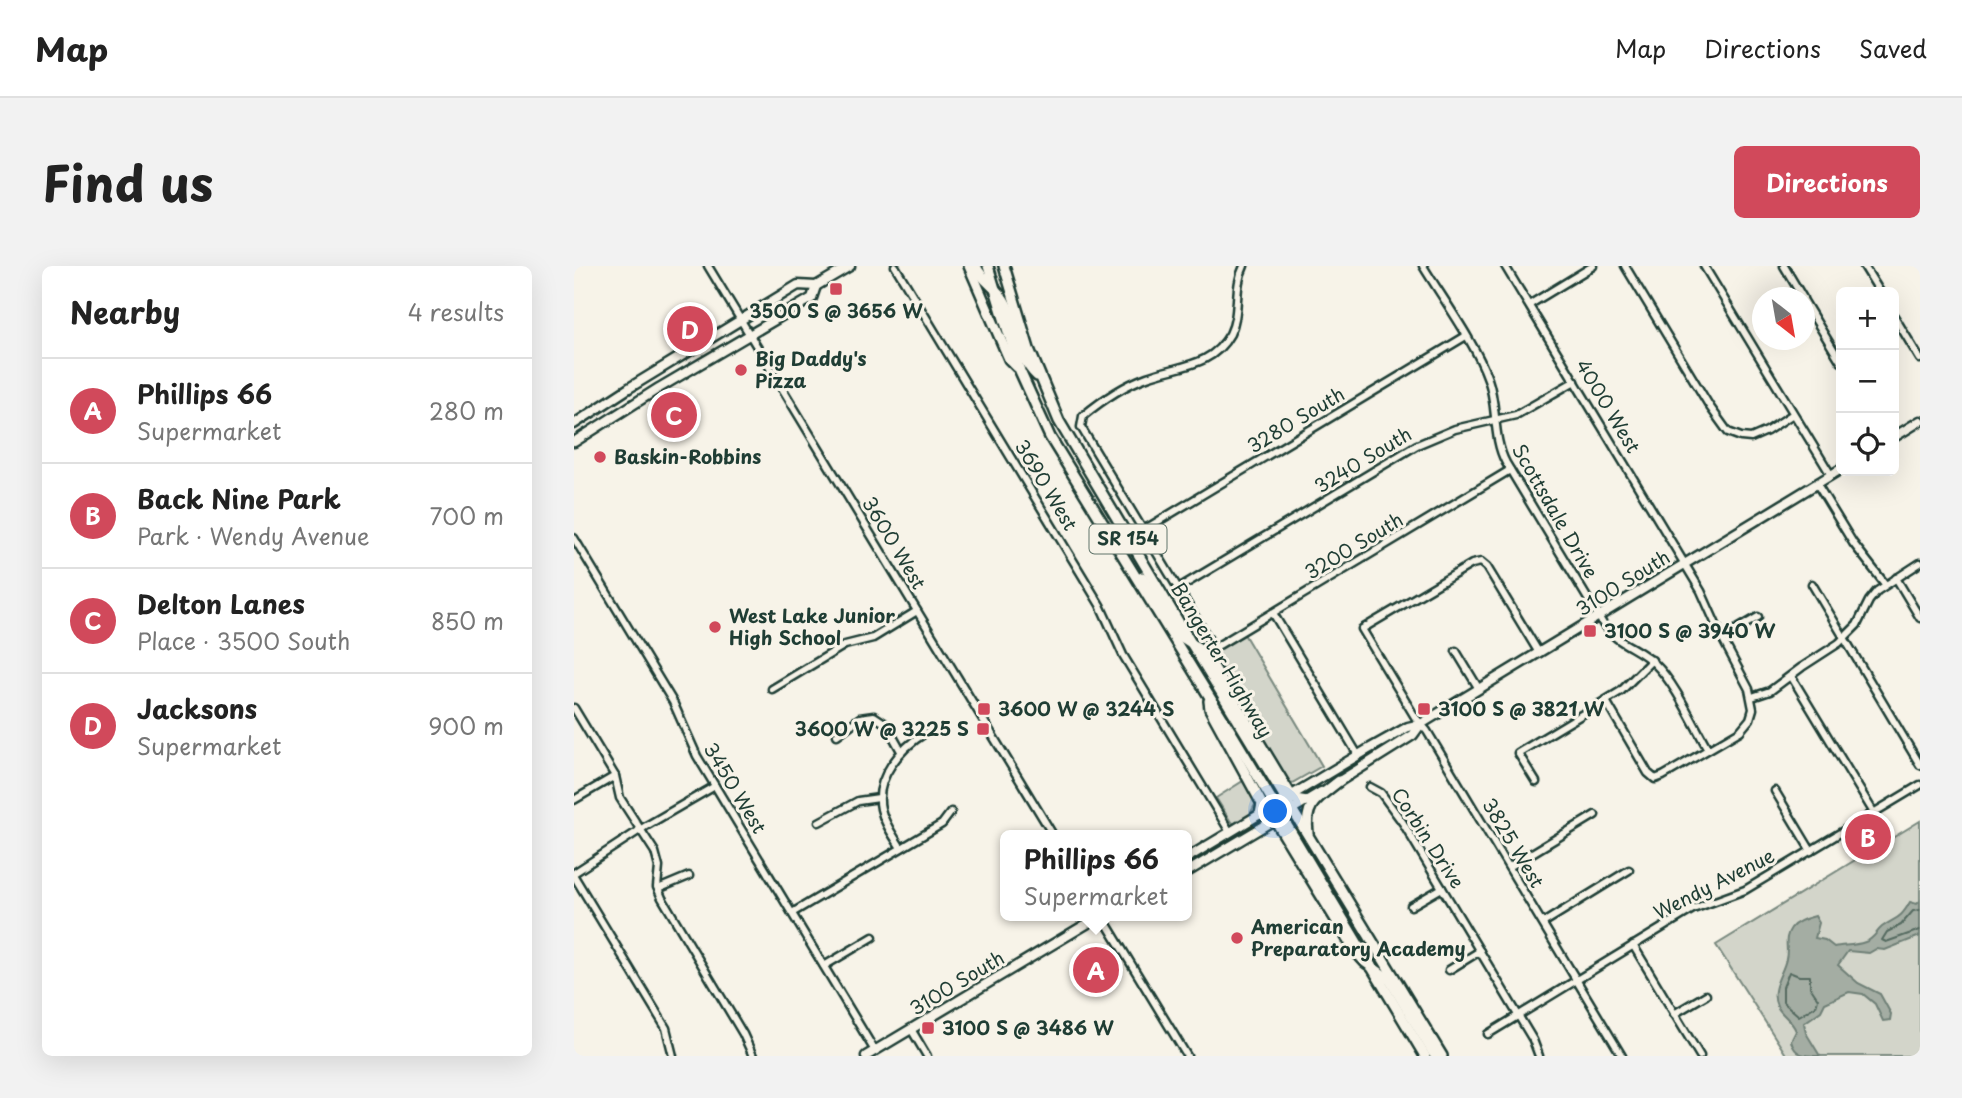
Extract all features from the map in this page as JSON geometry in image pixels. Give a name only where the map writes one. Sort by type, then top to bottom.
[{"type":"highway","points":[[969,266],[1009,359],[1020,371]]},
{"type":"highway","points":[[976,266],[982,278],[994,288],[1007,306],[1026,366],[1040,380]]},
{"type":"highway","name":"Bangerter Highway","points":[[988,266],[1020,371],[1050,437],[1275,805],[1278,818],[1355,951],[1373,966]]},
{"type":"highway","name":"Bangerter Highway","points":[[1004,266],[1040,380],[1066,434],[1191,643],[1288,797],[1292,810],[1442,1056]]},
{"type":"highway","points":[[1124,559],[1136,566],[1177,634],[1191,643]]},
{"type":"highway","points":[[1209,696],[1210,709],[1262,804],[1260,814],[1278,818]]},
{"type":"highway","points":[[1309,838],[1307,820],[1311,805],[1339,781]]},
{"type":"highway","points":[[1288,797],[1307,801]]},
{"type":"highway","points":[[1373,966],[1425,1056]]},
{"type":"highway","points":[[1373,966],[1389,979],[1434,1056]]},
{"type":"main road","points":[[574,424],[798,285],[816,286],[850,266]]},
{"type":"main road","points":[[574,442],[659,388],[812,298],[816,286]]},
{"type":"main road","points":[[1899,434],[1920,421]]},
{"type":"main road","name":"3100 South","points":[[1192,855],[1358,755],[1408,727],[1421,724],[1836,472]]},
{"type":"main road","name":"3100 South","points":[[1192,869],[1339,781],[1413,734],[1421,724]]},
{"type":"main road","name":"3100 South","points":[[866,1056],[1093,921]]},
{"type":"street","name":"3600 West","points":[[708,266],[1050,830]]},
{"type":"street","name":"3690 West","points":[[895,266],[1100,605],[1123,655],[1230,832]]},
{"type":"street","points":[[1177,589],[1081,427],[1083,416],[1137,381],[1196,364],[1215,352],[1226,340],[1234,323],[1238,281],[1244,266]]},
{"type":"street","name":"Scottsdale Drive","points":[[1423,266],[1488,376],[1493,393],[1499,446],[1510,470],[1598,617],[1615,639],[1652,660]]},
{"type":"street","name":"4000 West","points":[[1505,266],[1707,601],[1722,638],[1752,697]]},
{"type":"street","points":[[1529,305],[1593,266]]},
{"type":"street","points":[[1625,266],[1721,425],[1728,432],[1751,438],[1793,414]]},
{"type":"street","points":[[1704,266],[1831,475]]},
{"type":"street","points":[[1784,266],[1796,287]]},
{"type":"street","points":[[1864,266],[1877,287]]},
{"type":"street","points":[[1815,319],[1836,354]]},
{"type":"street","points":[[1899,324],[1920,359]]},
{"type":"street","name":"3280 South","points":[[1142,531],[1466,336]]},
{"type":"street","name":"3240 South","points":[[1177,589],[1417,445],[1455,429],[1528,410],[1575,382]]},
{"type":"street","name":"3200 South","points":[[1177,589],[1214,648],[1510,470]]},
{"type":"street","points":[[1817,484],[1855,547],[1885,584]]},
{"type":"street","name":"3450 West","points":[[574,538],[673,702],[694,750],[715,786],[875,1051]]},
{"type":"street","name":"3825 West","points":[[1539,653],[1487,567],[1481,562],[1472,564],[1362,629],[1622,1056]]},
{"type":"street","points":[[1606,701],[1648,773],[1655,779],[1744,727],[1752,715],[1752,697],[1770,691],[1844,639],[1857,625],[1871,597],[1885,584],[1920,563]]},
{"type":"street","points":[[1896,578],[1920,618]]},
{"type":"street","points":[[1812,584],[1920,765]]},
{"type":"street","points":[[772,689],[845,645],[873,638],[917,611]]},
{"type":"street","points":[[1273,613],[1358,755]]},
{"type":"street","points":[[1722,638],[1758,617]]},
{"type":"street","points":[[1457,651],[1479,689]]},
{"type":"street","points":[[1536,782],[1518,753],[1621,691],[1652,660],[1709,749]]},
{"type":"street","points":[[1791,676],[1874,813]]},
{"type":"street","points":[[574,708],[615,776],[619,795],[658,859],[658,889],[744,1036],[752,1056]]},
{"type":"street","points":[[837,735],[863,717],[874,716],[886,724],[901,751]]},
{"type":"street","points":[[901,848],[885,821],[879,798],[884,782],[901,751],[925,733]]},
{"type":"street","points":[[574,800],[615,776]]},
{"type":"street","name":"Wendy Avenue","points":[[1488,1034],[1701,905],[1742,892],[1920,785]]},
{"type":"street","points":[[674,1056],[666,1028],[574,875],[641,829],[715,786]]},
{"type":"street","name":"Corbin Drive","points":[[1370,787],[1381,793],[1397,815],[1535,1044],[1539,1056]]},
{"type":"street","points":[[1775,791],[1811,851]]},
{"type":"street","points":[[819,822],[853,803],[879,798]]},
{"type":"street","points":[[792,913],[942,824],[951,812]]},
{"type":"street","points":[[1509,867],[1595,815]]},
{"type":"street","points":[[1543,923],[1629,870]]},
{"type":"street","points":[[658,889],[688,876]]},
{"type":"street","points":[[1411,906],[1442,887]]},
{"type":"street","points":[[1104,921],[1187,1056]]},
{"type":"street","points":[[824,966],[873,937]]},
{"type":"street","points":[[1633,945],[1700,1056]]},
{"type":"street","points":[[1450,970],[1480,951]]},
{"type":"street","points":[[1675,1014],[1706,995]]},
{"type":"street","points":[[911,1029],[927,1056]]},
{"type":"shaded area","points":[[1244,634],[1322,766],[1292,783],[1288,781],[1213,652]]},
{"type":"shaded area","points":[[1243,781],[1256,803],[1250,814],[1235,824],[1216,798]]},
{"type":"shaded area","points":[[1872,821],[1883,842],[1876,848],[1920,821],[1920,1056],[1787,1056],[1716,945],[1865,854],[1853,833]]},
{"type":"water","points":[[1920,901],[1920,936],[1885,950],[1876,949],[1869,953],[1848,951],[1838,965],[1858,983],[1880,994],[1891,1014],[1890,1020],[1883,1021],[1875,1004],[1863,994],[1849,992],[1825,1003],[1821,1011],[1804,1023],[1806,1033],[1820,1056],[1805,1055],[1795,1050],[1791,1041],[1796,1031],[1775,1000],[1777,982],[1787,955],[1787,936],[1791,928],[1815,916],[1819,923],[1815,938],[1825,940],[1834,947],[1857,944],[1871,939],[1882,927],[1900,915],[1910,902],[1917,904]]},
{"type":"place","name":"3500 S @ 3656 W","points":[[836,289]]},
{"type":"place","name":"Jacksons","points":[[690,329]]},
{"type":"place","name":"Big Daddy's Pizza","points":[[741,370]]},
{"type":"place","name":"Delton Lanes","points":[[674,415]]},
{"type":"place","name":"Baskin-Robbins","points":[[600,457]]},
{"type":"place","name":"West Lake Junior High School","points":[[715,627]]},
{"type":"place","name":"3100 S @ 3940 W","points":[[1590,631]]},
{"type":"place","name":"3600 W @ 3244 S","points":[[984,709]]},
{"type":"place","name":"3100 S @ 3821 W","points":[[1424,709]]},
{"type":"place","name":"3600 W @ 3225 S","points":[[983,729]]},
{"type":"place","name":"Back Nine Park","points":[[1868,837]]},
{"type":"place","name":"American Preparatory Academy","points":[[1237,938]]},
{"type":"place","name":"Phillips 66","points":[[1096,970]]},
{"type":"place","name":"3100 S @ 3486 W","points":[[928,1028]]}]
